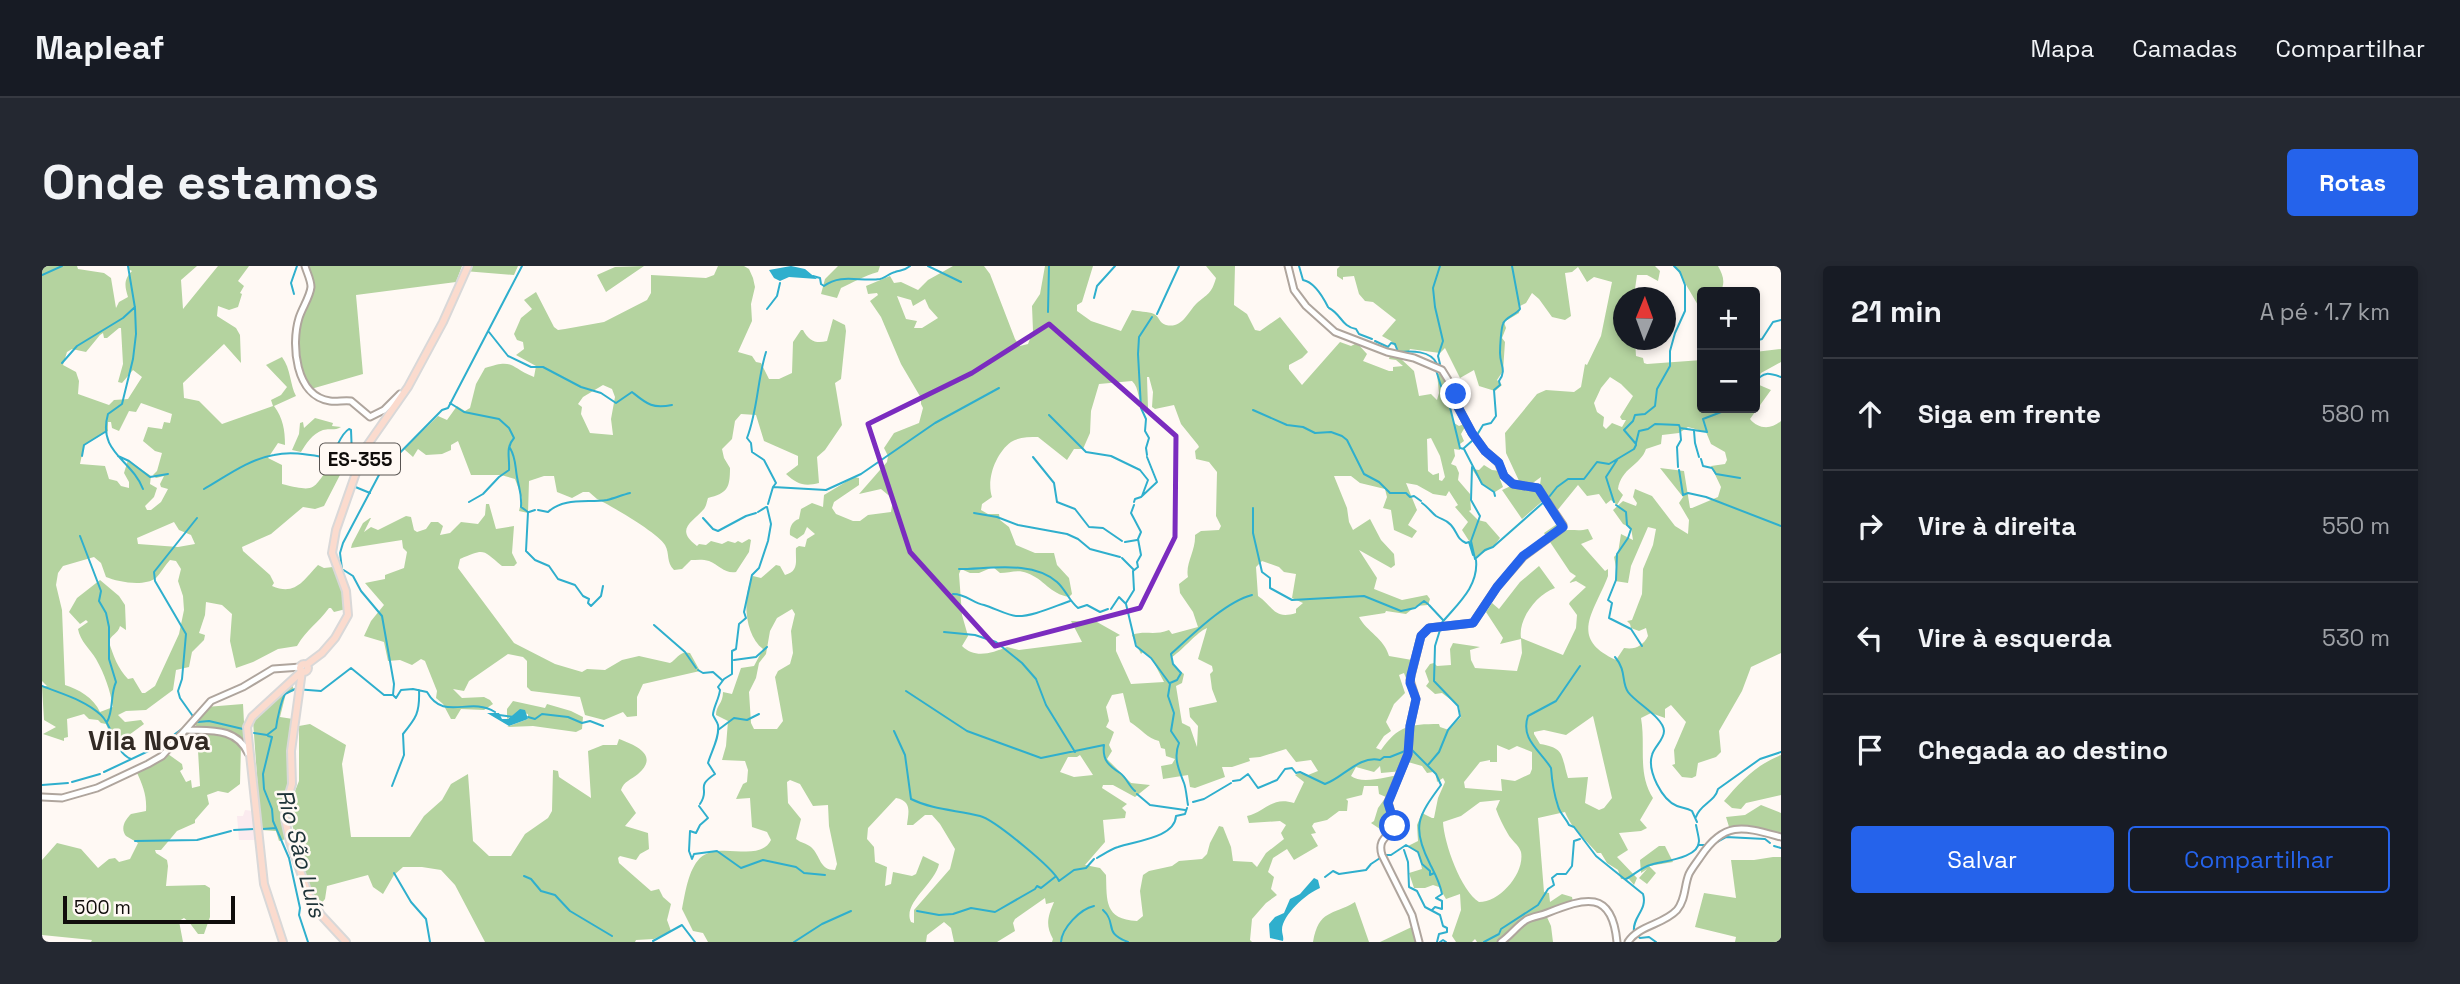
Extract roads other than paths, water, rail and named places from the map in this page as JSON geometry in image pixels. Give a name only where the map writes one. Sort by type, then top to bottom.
[{"type":"main road","name":"ES-355","points":[[304,673],[335,638],[348,615],[346,591],[332,553],[336,530],[368,441],[408,387],[443,322],[468,266]]},
{"type":"main road","points":[[283,942],[264,880],[248,756],[247,727],[252,716],[304,673]]},
{"type":"main road","points":[[304,673],[291,751],[292,785],[285,807],[285,819],[309,896],[321,915],[346,942]]},
{"type":"street","points":[[305,266],[311,288],[299,318],[294,348],[302,374],[311,390],[331,402],[352,401],[366,416],[372,417],[384,410],[408,387]]},
{"type":"street","points":[[1288,266],[1294,290],[1306,306],[1335,332],[1442,370],[1455,391],[1458,407],[1472,433],[1485,451],[1499,463],[1504,476],[1513,484],[1538,488],[1563,525],[1523,556],[1473,623],[1429,628],[1421,636],[1410,683],[1416,699],[1408,754],[1388,803],[1395,826],[1383,837],[1380,846],[1414,920],[1419,942]]},
{"type":"street","points":[[42,797],[61,798],[97,788],[162,755],[211,701],[243,687],[273,669],[304,673]]},
{"type":"street","points":[[186,730],[225,732],[241,742],[248,756]]},
{"type":"street","points":[[1628,942],[1637,932],[1669,917],[1678,908],[1691,871],[1716,837],[1733,828],[1781,837]]},
{"type":"street","points":[[1502,942],[1530,918],[1567,904],[1587,901],[1599,904],[1611,916],[1617,942]]},
{"type":"water","points":[[791,266],[805,269],[817,279],[789,277],[780,281],[774,278],[769,270]]},
{"type":"water","points":[[520,709],[525,710],[528,719],[509,726],[487,713],[499,713],[502,719],[508,719]]},
{"type":"water","points":[[1314,878],[1318,880],[1320,888],[1302,900],[1286,918],[1282,930],[1283,941],[1270,938],[1269,924],[1284,913],[1290,899],[1300,894]]},
{"type":"waterway","points":[[42,275],[62,266]]},
{"type":"waterway","points":[[128,266],[135,308],[133,359],[122,404],[108,414],[106,427],[111,447],[143,489]]},
{"type":"waterway","points":[[294,294],[291,283],[297,266]]},
{"type":"waterway","name":"Rio São Luís","points":[[393,695],[394,684],[382,616],[361,591],[353,576],[342,569],[340,553],[343,543],[380,473],[442,410],[448,408],[522,266]]},
{"type":"waterway","points":[[813,276],[820,278],[824,286],[844,279],[880,279],[910,266]]},
{"type":"waterway","points":[[928,266],[961,282]]},
{"type":"waterway","points":[[1048,312],[1049,266]]},
{"type":"waterway","points":[[1094,298],[1097,286],[1115,266]]},
{"type":"waterway","points":[[1157,314],[1179,266]]},
{"type":"waterway","points":[[1299,266],[1303,280],[1314,287],[1328,307]]},
{"type":"waterway","points":[[1438,365],[1443,341],[1433,288],[1440,266]]},
{"type":"waterway","points":[[1477,435],[1483,425],[1491,423],[1496,416],[1494,390],[1500,385],[1503,374],[1500,353],[1502,326],[1520,309],[1512,266]]},
{"type":"waterway","points":[[1636,444],[1624,430],[1635,415],[1645,414],[1655,406],[1657,389],[1670,366],[1670,351],[1685,311],[1685,285],[1680,272],[1674,266]]},
{"type":"waterway","points":[[767,309],[777,296],[780,283]]},
{"type":"waterway","points":[[62,363],[77,346],[123,318],[135,307]]},
{"type":"waterway","points":[[1329,308],[1359,334],[1372,339]]},
{"type":"waterway","points":[[1147,455],[1149,438],[1141,408],[1138,354],[1139,337],[1152,317]]},
{"type":"waterway","points":[[1760,340],[1773,322],[1781,320]]},
{"type":"waterway","points":[[489,332],[508,356],[531,367],[543,367],[581,387],[601,393],[616,403],[632,392],[650,404],[672,405]]},
{"type":"waterway","points":[[1375,341],[1388,347],[1391,343],[1395,344],[1398,352],[1425,354],[1437,364]]},
{"type":"waterway","points":[[766,352],[747,438],[752,452],[764,460],[776,483],[768,504]]},
{"type":"waterway","points":[[1436,370],[1447,395],[1460,448],[1464,449],[1482,484],[1494,492],[1495,496]]},
{"type":"waterway","points":[[1760,377],[1767,374],[1781,377]]},
{"type":"waterway","points":[[773,487],[826,490],[861,474],[935,423],[999,388]]},
{"type":"waterway","points":[[450,403],[464,412],[499,419],[509,428],[514,438],[509,449],[509,470],[483,494],[469,502]]},
{"type":"waterway","points":[[1253,410],[1287,425],[1303,427],[1315,433],[1331,432],[1342,436],[1347,440],[1364,474],[1379,482],[1390,493],[1406,493],[1421,501]]},
{"type":"waterway","points":[[1636,443],[1639,431],[1655,424],[1679,425],[1680,428],[1707,432],[1703,419],[1719,413]]},
{"type":"waterway","points":[[1049,415],[1086,452],[1111,456],[1140,470],[1148,480],[1142,496]]},
{"type":"waterway","points":[[204,489],[265,457],[294,453],[328,458],[349,429],[352,455],[348,465],[354,468]]},
{"type":"waterway","points":[[1678,467],[1680,429]]},
{"type":"waterway","points":[[1694,431],[1699,457]]},
{"type":"waterway","points":[[82,456],[84,445],[105,432]]},
{"type":"waterway","points":[[1464,448],[1473,440]]},
{"type":"waterway","points":[[1549,497],[1568,479],[1584,479],[1597,462],[1609,464],[1634,449],[1636,445]]},
{"type":"waterway","points":[[510,448],[515,462],[521,507],[528,512],[526,551],[535,560],[549,566],[558,579],[575,585],[583,596],[589,599],[591,606],[601,596],[603,586]]},
{"type":"waterway","points":[[118,456],[150,477],[168,474]]},
{"type":"waterway","points":[[1033,457],[1054,483],[1057,502],[1075,509],[1089,527],[1103,528],[1122,541]]},
{"type":"waterway","points":[[1134,502],[1157,482],[1147,457]]},
{"type":"waterway","points":[[1701,459],[1703,466],[1712,468],[1716,474],[1740,478]]},
{"type":"waterway","points":[[1614,502],[1606,477],[1617,460]]},
{"type":"waterway","points":[[1472,467],[1471,500],[1480,516],[1471,541],[1475,559]]},
{"type":"waterway","points":[[1679,470],[1683,495],[1688,493],[1706,497],[1781,526]]},
{"type":"waterway","points":[[353,486],[370,493]]},
{"type":"waterway","points":[[538,510],[548,512],[568,502],[607,500],[630,493]]},
{"type":"waterway","points":[[1475,559],[1493,547],[1545,501]]},
{"type":"waterway","points":[[1422,503],[1436,516],[1449,523],[1460,539],[1469,542],[1473,555]]},
{"type":"waterway","points":[[1126,603],[1134,590],[1133,571],[1138,567],[1137,562],[1141,555],[1138,539],[1141,532],[1131,513],[1134,505]]},
{"type":"waterway","points":[[1616,505],[1626,512],[1627,525],[1631,529],[1617,554],[1616,580],[1608,600],[1612,603],[1609,618],[1631,629],[1642,646]]},
{"type":"waterway","points":[[758,512],[766,507]]},
{"type":"waterway","points":[[700,804],[705,782],[715,774],[708,763],[718,734],[718,725],[713,715],[720,690],[718,687],[732,674],[732,651],[736,649],[739,624],[746,618],[744,612],[752,575],[759,568],[768,541],[771,524],[767,507]]},
{"type":"waterway","points":[[1253,508],[1253,533],[1262,572],[1270,578],[1270,588],[1292,600],[1364,596],[1401,611],[1415,608],[1424,601],[1428,604]]},
{"type":"waterway","points":[[529,512],[535,510]]},
{"type":"waterway","points":[[703,518],[718,531],[756,513]]},
{"type":"waterway","points":[[974,513],[1067,534],[1090,549],[1120,557]]},
{"type":"waterway","points":[[197,518],[154,572],[155,581],[186,634],[182,679],[178,691],[197,722]]},
{"type":"waterway","points":[[80,536],[101,591],[99,601],[106,613],[109,627],[109,659],[116,682],[107,722]]},
{"type":"waterway","points":[[1125,542],[1137,540]]},
{"type":"waterway","points":[[1122,558],[1133,569]]},
{"type":"waterway","points":[[1440,625],[1470,588],[1476,560]]},
{"type":"waterway","points":[[959,569],[1010,567],[1035,571],[1057,582],[1078,608],[1087,605],[1100,612],[1108,609]]},
{"type":"waterway","points":[[953,594],[1016,616],[1036,613],[1070,601]]},
{"type":"waterway","points":[[1170,683],[1177,680],[1181,673],[1173,664],[1171,654],[1220,612],[1252,595]]},
{"type":"waterway","points":[[1111,609],[1119,597],[1126,604],[1136,646],[1151,658],[1170,684],[1168,696],[1174,713],[1171,731],[1179,743],[1177,759],[1188,805]]},
{"type":"waterway","points":[[1429,605],[1443,620]]},
{"type":"waterway","points":[[654,625],[685,652],[696,668]]},
{"type":"waterway","points":[[1428,765],[1439,752],[1448,730],[1460,716],[1458,706],[1434,681],[1435,646],[1440,630]]},
{"type":"waterway","points":[[944,632],[975,635],[996,642],[1022,663],[1036,679],[1046,705],[1075,752]]},
{"type":"waterway","points":[[734,660],[756,657],[767,647]]},
{"type":"waterway","points":[[1615,657],[1621,667],[1628,692],[1663,726],[1664,734],[1653,752],[1651,762],[1657,784],[1671,803],[1692,811],[1697,822]]},
{"type":"waterway","points":[[1580,666],[1556,701],[1528,716],[1527,731],[1532,744],[1551,768],[1558,806],[1569,825],[1574,827],[1596,856],[1643,894],[1643,905],[1635,922],[1634,932]]},
{"type":"waterway","name":"Rio São Luís","points":[[267,735],[276,728],[285,694],[295,689],[321,691],[351,668],[384,695],[393,695],[396,698],[401,690],[413,689],[427,692],[441,706],[476,706],[495,712]]},
{"type":"waterway","points":[[698,670],[703,673],[713,672],[722,680]]},
{"type":"waterway","points":[[42,686],[95,710],[105,720],[121,751],[131,759]]},
{"type":"waterway","points":[[392,786],[404,755],[403,734],[418,710],[419,690]]},
{"type":"waterway","points":[[906,691],[967,731],[1041,758],[1104,745],[1107,762],[1135,791]]},
{"type":"waterway","points":[[528,717],[535,719],[542,714],[568,717],[582,723],[590,721],[603,726]]},
{"type":"waterway","points":[[718,730],[734,718],[747,720],[759,714]]},
{"type":"waterway","points":[[499,715],[514,717]]},
{"type":"waterway","points":[[198,722],[209,721],[243,729]]},
{"type":"waterway","points":[[104,772],[157,747],[186,726]]},
{"type":"waterway","points":[[894,731],[905,755],[911,799],[987,819],[1036,856],[1059,881],[1074,870],[1086,868],[1094,859]]},
{"type":"waterway","points":[[254,733],[267,735]]},
{"type":"waterway","name":"Rio São Luís","points":[[268,736],[272,737],[263,774],[264,789],[272,809],[273,821],[289,858],[300,908],[299,915],[308,942]]},
{"type":"waterway","points":[[1412,750],[1436,774],[1441,785],[1422,814],[1419,831],[1424,851],[1442,894],[1436,898],[1442,901],[1442,909],[1435,907],[1432,910]]},
{"type":"waterway","points":[[1233,781],[1248,774],[1258,788],[1277,780],[1285,769],[1292,768],[1296,773],[1300,772],[1325,784],[1365,761],[1380,760],[1405,751]]},
{"type":"waterway","points":[[1696,817],[1718,789],[1760,759],[1781,752]]},
{"type":"waterway","points":[[72,782],[100,774]]},
{"type":"waterway","points":[[42,785],[68,783]]},
{"type":"waterway","points":[[1193,802],[1204,799],[1231,783]]},
{"type":"waterway","points":[[1137,794],[1150,805],[1185,810]]},
{"type":"waterway","points":[[699,806],[708,818],[696,833],[690,831],[689,851],[692,859],[694,854],[717,851],[741,868],[763,860],[796,867],[804,873],[825,875]]},
{"type":"waterway","points":[[1097,858],[1115,848],[1161,834],[1169,829],[1176,816],[1185,814],[1187,808]]},
{"type":"waterway","points":[[1626,879],[1647,866],[1693,852],[1699,841],[1696,825]]},
{"type":"waterway","points":[[263,829],[276,828]]},
{"type":"waterway","points":[[234,830],[254,829]]},
{"type":"waterway","points":[[135,841],[197,840],[231,831]]},
{"type":"waterway","points":[[1715,843],[1726,837],[1765,839],[1770,843]]},
{"type":"waterway","points":[[1484,942],[1538,905],[1548,889],[1554,885],[1552,878],[1557,874],[1566,874],[1572,866],[1574,841],[1580,839]]},
{"type":"waterway","points":[[1386,855],[1391,855],[1406,845],[1418,852],[1430,875],[1434,873]]},
{"type":"waterway","points":[[1698,845],[1706,845]]},
{"type":"waterway","points":[[1774,846],[1781,848]]},
{"type":"waterway","points":[[1404,850],[1408,862],[1409,887],[1417,891],[1425,907],[1440,915],[1443,926],[1447,928],[1447,932],[1439,934],[1437,942]]},
{"type":"waterway","points":[[1325,877],[1333,871],[1339,874],[1366,870],[1380,858]]},
{"type":"waterway","points":[[394,873],[411,902],[426,919],[430,942]]},
{"type":"waterway","points":[[524,876],[531,879],[541,891],[555,895],[570,911],[612,936]]},
{"type":"waterway","points":[[917,911],[939,915],[971,908],[995,912],[1037,886],[1041,888],[1055,877]]},
{"type":"waterway","points":[[1061,942],[1073,920],[1094,906]]},
{"type":"waterway","points":[[1103,910],[1110,919],[1115,935],[1128,942]]},
{"type":"waterway","points":[[794,942],[822,924],[851,911]]},
{"type":"waterway","points":[[653,941],[682,925],[695,942]]},
{"type":"waterway","points":[[1637,935],[1640,938],[1649,937],[1656,942]]},
{"type":"waterway","points":[[1440,942],[1446,942]]},
{"type":"district","name":"Vila Nova","points":[[149,740]]}]
